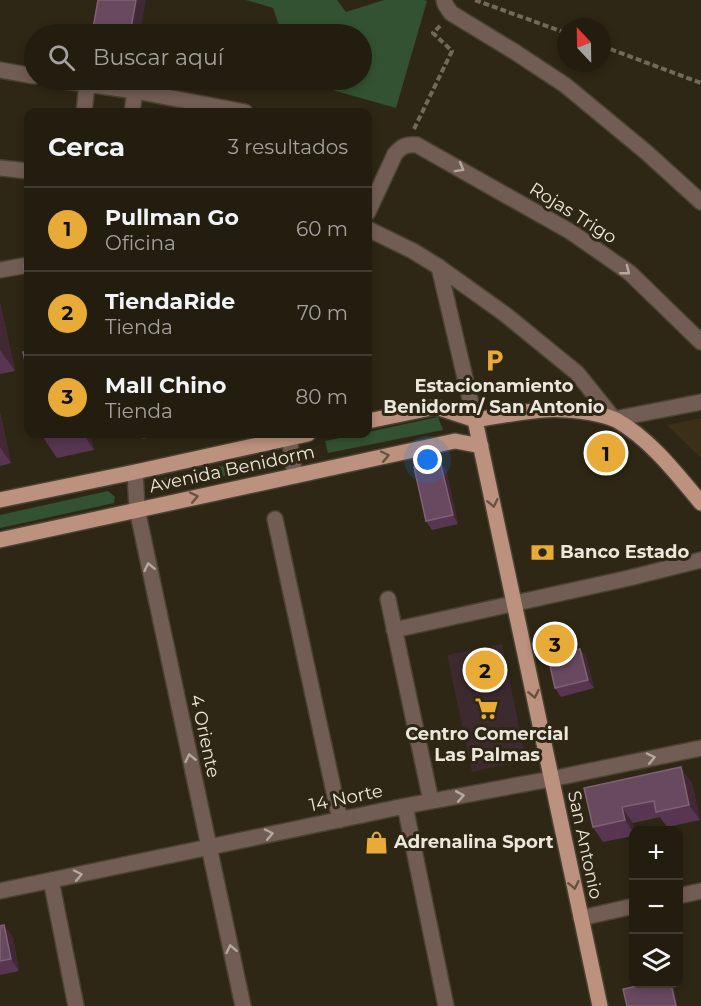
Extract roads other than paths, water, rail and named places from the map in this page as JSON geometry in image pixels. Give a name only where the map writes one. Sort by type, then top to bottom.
[{"type":"main road","points":[[372,420],[436,407],[475,420],[545,410],[579,410],[615,419],[648,443],[678,474],[701,503]]},
{"type":"main road","points":[[475,420],[480,446]]},
{"type":"main road","name":"Avenida Benidorm","points":[[0,500],[135,472],[277,438]]},
{"type":"main road","name":"Avenida Benidorm","points":[[0,540],[455,441],[480,446]]},
{"type":"main road","name":"San Antonio","points":[[480,446],[600,1006]]},
{"type":"street","points":[[448,6],[565,85],[646,152],[701,202]]},
{"type":"street","points":[[0,70],[24,74]]},
{"type":"street","points":[[84,108],[86,90]]},
{"type":"street","points":[[123,90],[223,108]]},
{"type":"street","points":[[133,108],[135,92]]},
{"type":"street","name":"Rojas Trigo","points":[[372,203],[395,153],[400,147],[407,144],[425,149],[571,232],[630,273],[701,342]]},
{"type":"street","points":[[0,168],[24,171]]},
{"type":"street","points":[[372,231],[439,267],[506,315],[577,373],[615,419],[701,402]]},
{"type":"street","points":[[0,270],[24,266]]},
{"type":"street","points":[[439,267],[475,420]]},
{"type":"street","points":[[290,438],[295,476]]},
{"type":"street","name":"4 Oriente","points":[[135,472],[137,509],[243,1006]]},
{"type":"street","points":[[275,519],[339,820]]},
{"type":"street","points":[[394,630],[701,560]]},
{"type":"street","points":[[388,599],[431,801]]},
{"type":"street","name":"14 Norte","points":[[0,891],[405,806],[701,748]]},
{"type":"street","points":[[405,806],[446,1006]]},
{"type":"street","points":[[51,880],[76,1006]]},
{"type":"street","points":[[683,895],[701,891]]},
{"type":"street","points":[[581,918],[629,907]]},
{"type":"place","name":"Estacionamiento Benidorm/ San Antonio","points":[[494,360]]},
{"type":"place","name":"Pullman Go","points":[[606,453]]},
{"type":"place","name":"Banco Estado","points":[[542,552]]},
{"type":"place","name":"Mall Chino","points":[[555,644]]},
{"type":"place","name":"TiendaRide","points":[[485,670]]},
{"type":"place","name":"Centro Comercial Las Palmas","points":[[487,708]]},
{"type":"place","name":"Adrenalina Sport","points":[[376,842]]}]
